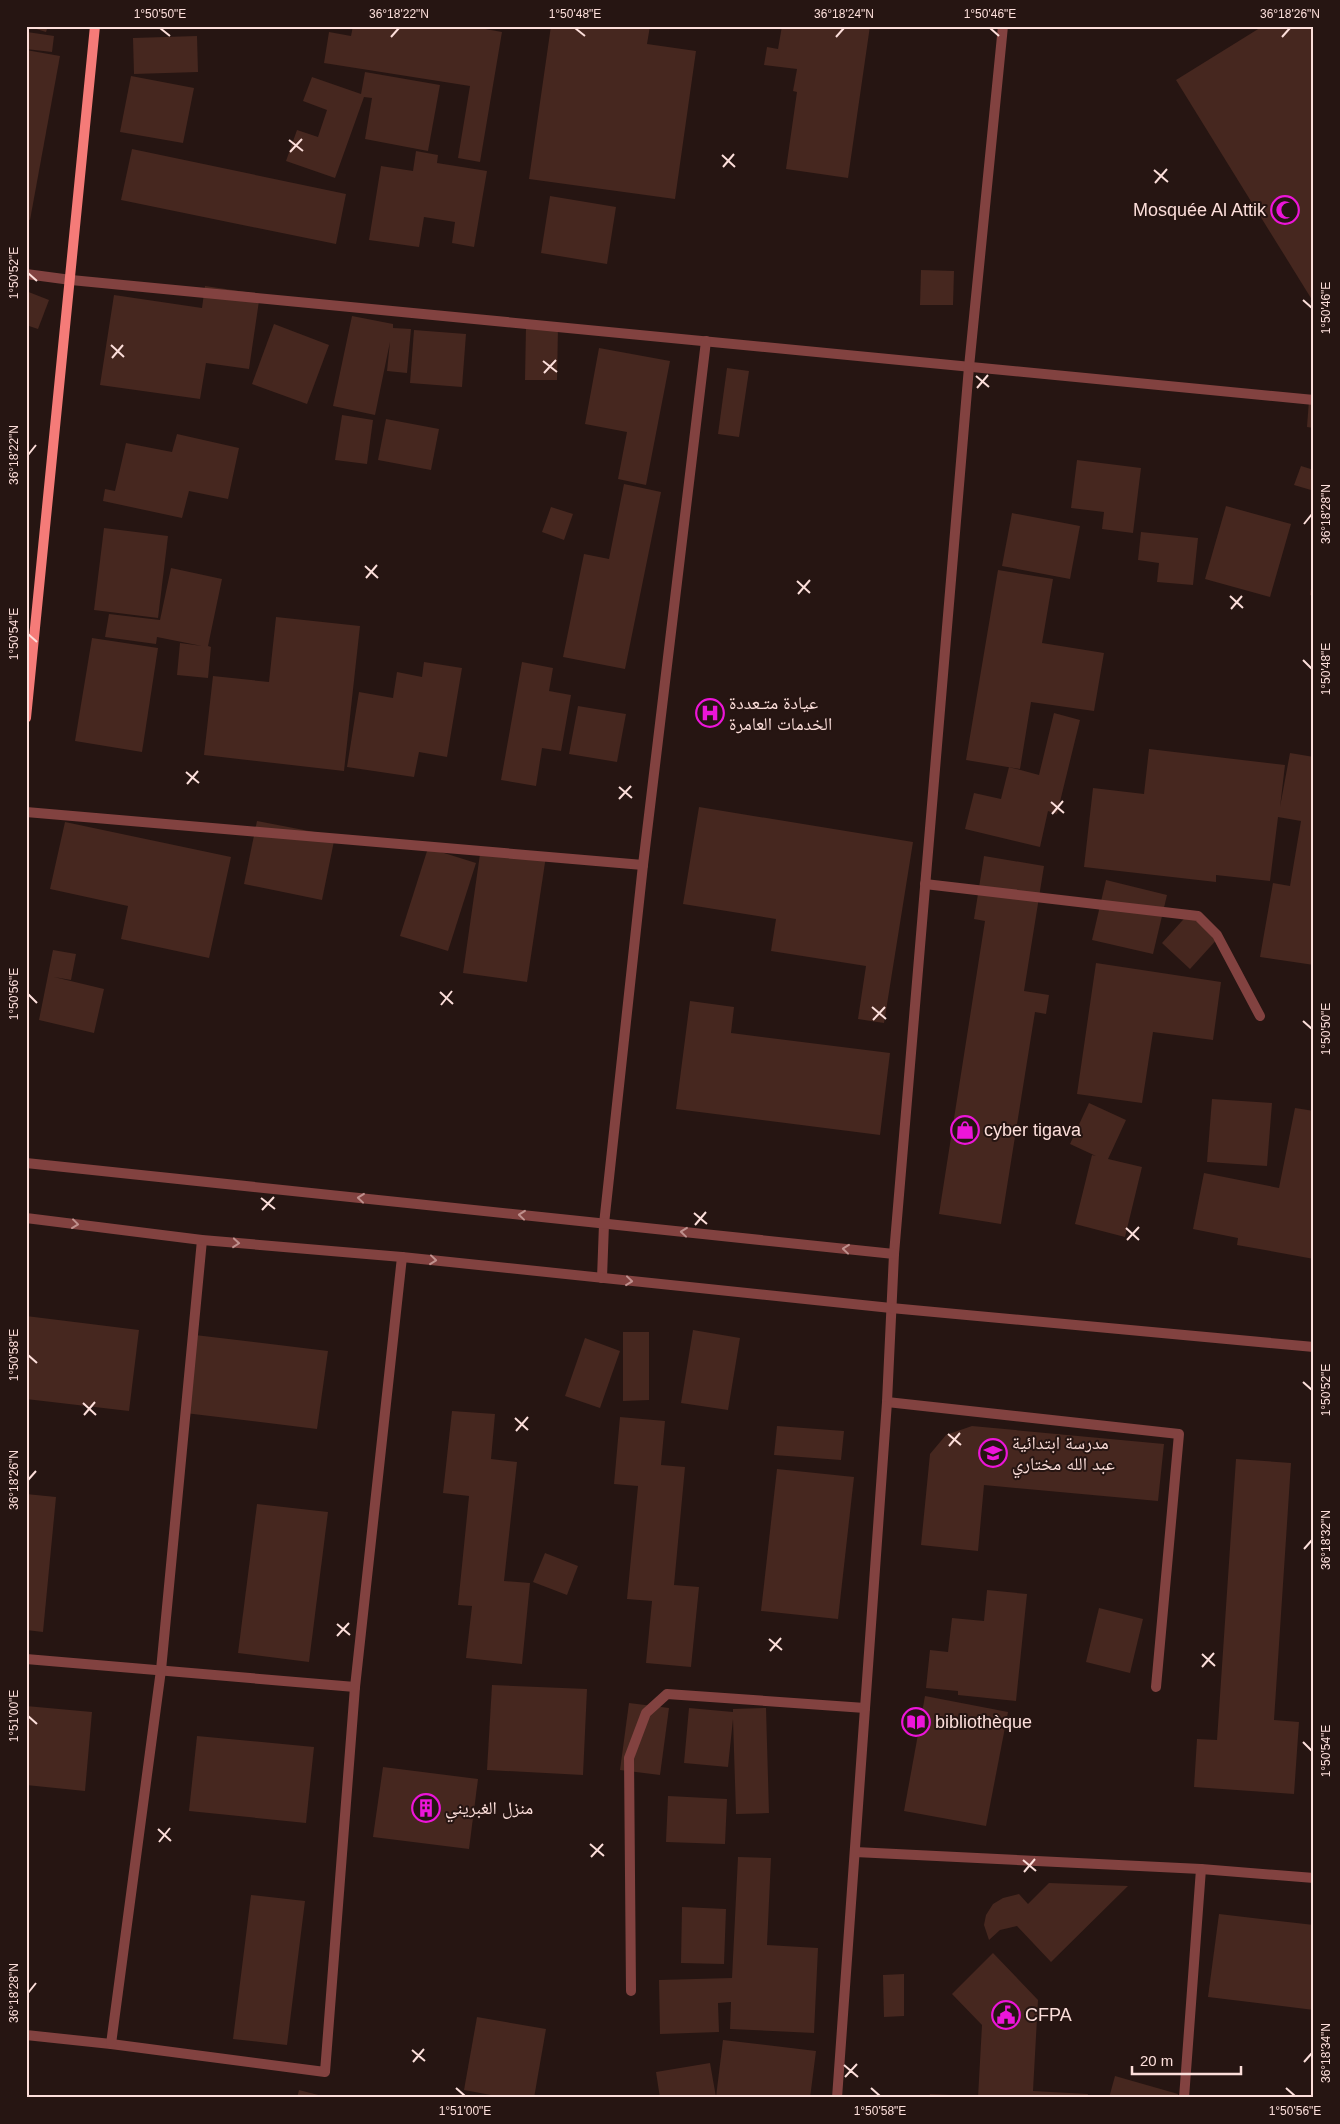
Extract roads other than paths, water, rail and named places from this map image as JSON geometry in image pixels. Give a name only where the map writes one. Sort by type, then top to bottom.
[{"type":"main road","points":[[26,718],[95,26]]},
{"type":"street","points":[[837,2098],[887,1402],[894,1254],[969,367],[1002,26]]},
{"type":"street","points":[[26,274],[71,280],[1314,400]]},
{"type":"street","points":[[602,1278],[604,1224],[643,865],[706,341]]},
{"type":"street","points":[[26,812],[643,865]]},
{"type":"street","points":[[925,884],[1198,916],[1217,935],[1260,1016]]},
{"type":"street","points":[[26,1163],[894,1254]]},
{"type":"street","points":[[26,1218],[202,1240],[402,1257],[890,1308],[1314,1347]]},
{"type":"street","points":[[111,2044],[162,1670],[202,1240]]},
{"type":"street","points":[[26,2035],[111,2044],[325,2072],[355,1687],[402,1257]]},
{"type":"street","points":[[887,1402],[1179,1434],[1156,1687]]},
{"type":"street","points":[[26,1659],[355,1687]]},
{"type":"street","points":[[631,1991],[629,1758],[646,1713],[667,1694],[865,1708]]},
{"type":"street","points":[[855,1852],[1201,1869],[1314,1878]]},
{"type":"street","points":[[1184,2098],[1201,1869]]},
{"type":"place","name":"Mosquée Al Attik","points":[[1285,210]]},
{"type":"place","name":"عيادة متـعددة الخدمات العامرة","points":[[710,713]]},
{"type":"place","name":"cyber tigava","points":[[965,1130]]},
{"type":"place","name":"مدرسة ابتدائية عبد الله مختاري","points":[[993,1453]]},
{"type":"place","name":"bibliothèque","points":[[916,1722]]},
{"type":"place","name":"منزل الغبريني","points":[[426,1808]]},
{"type":"place","name":"CFPA","points":[[1006,2015]]}]
